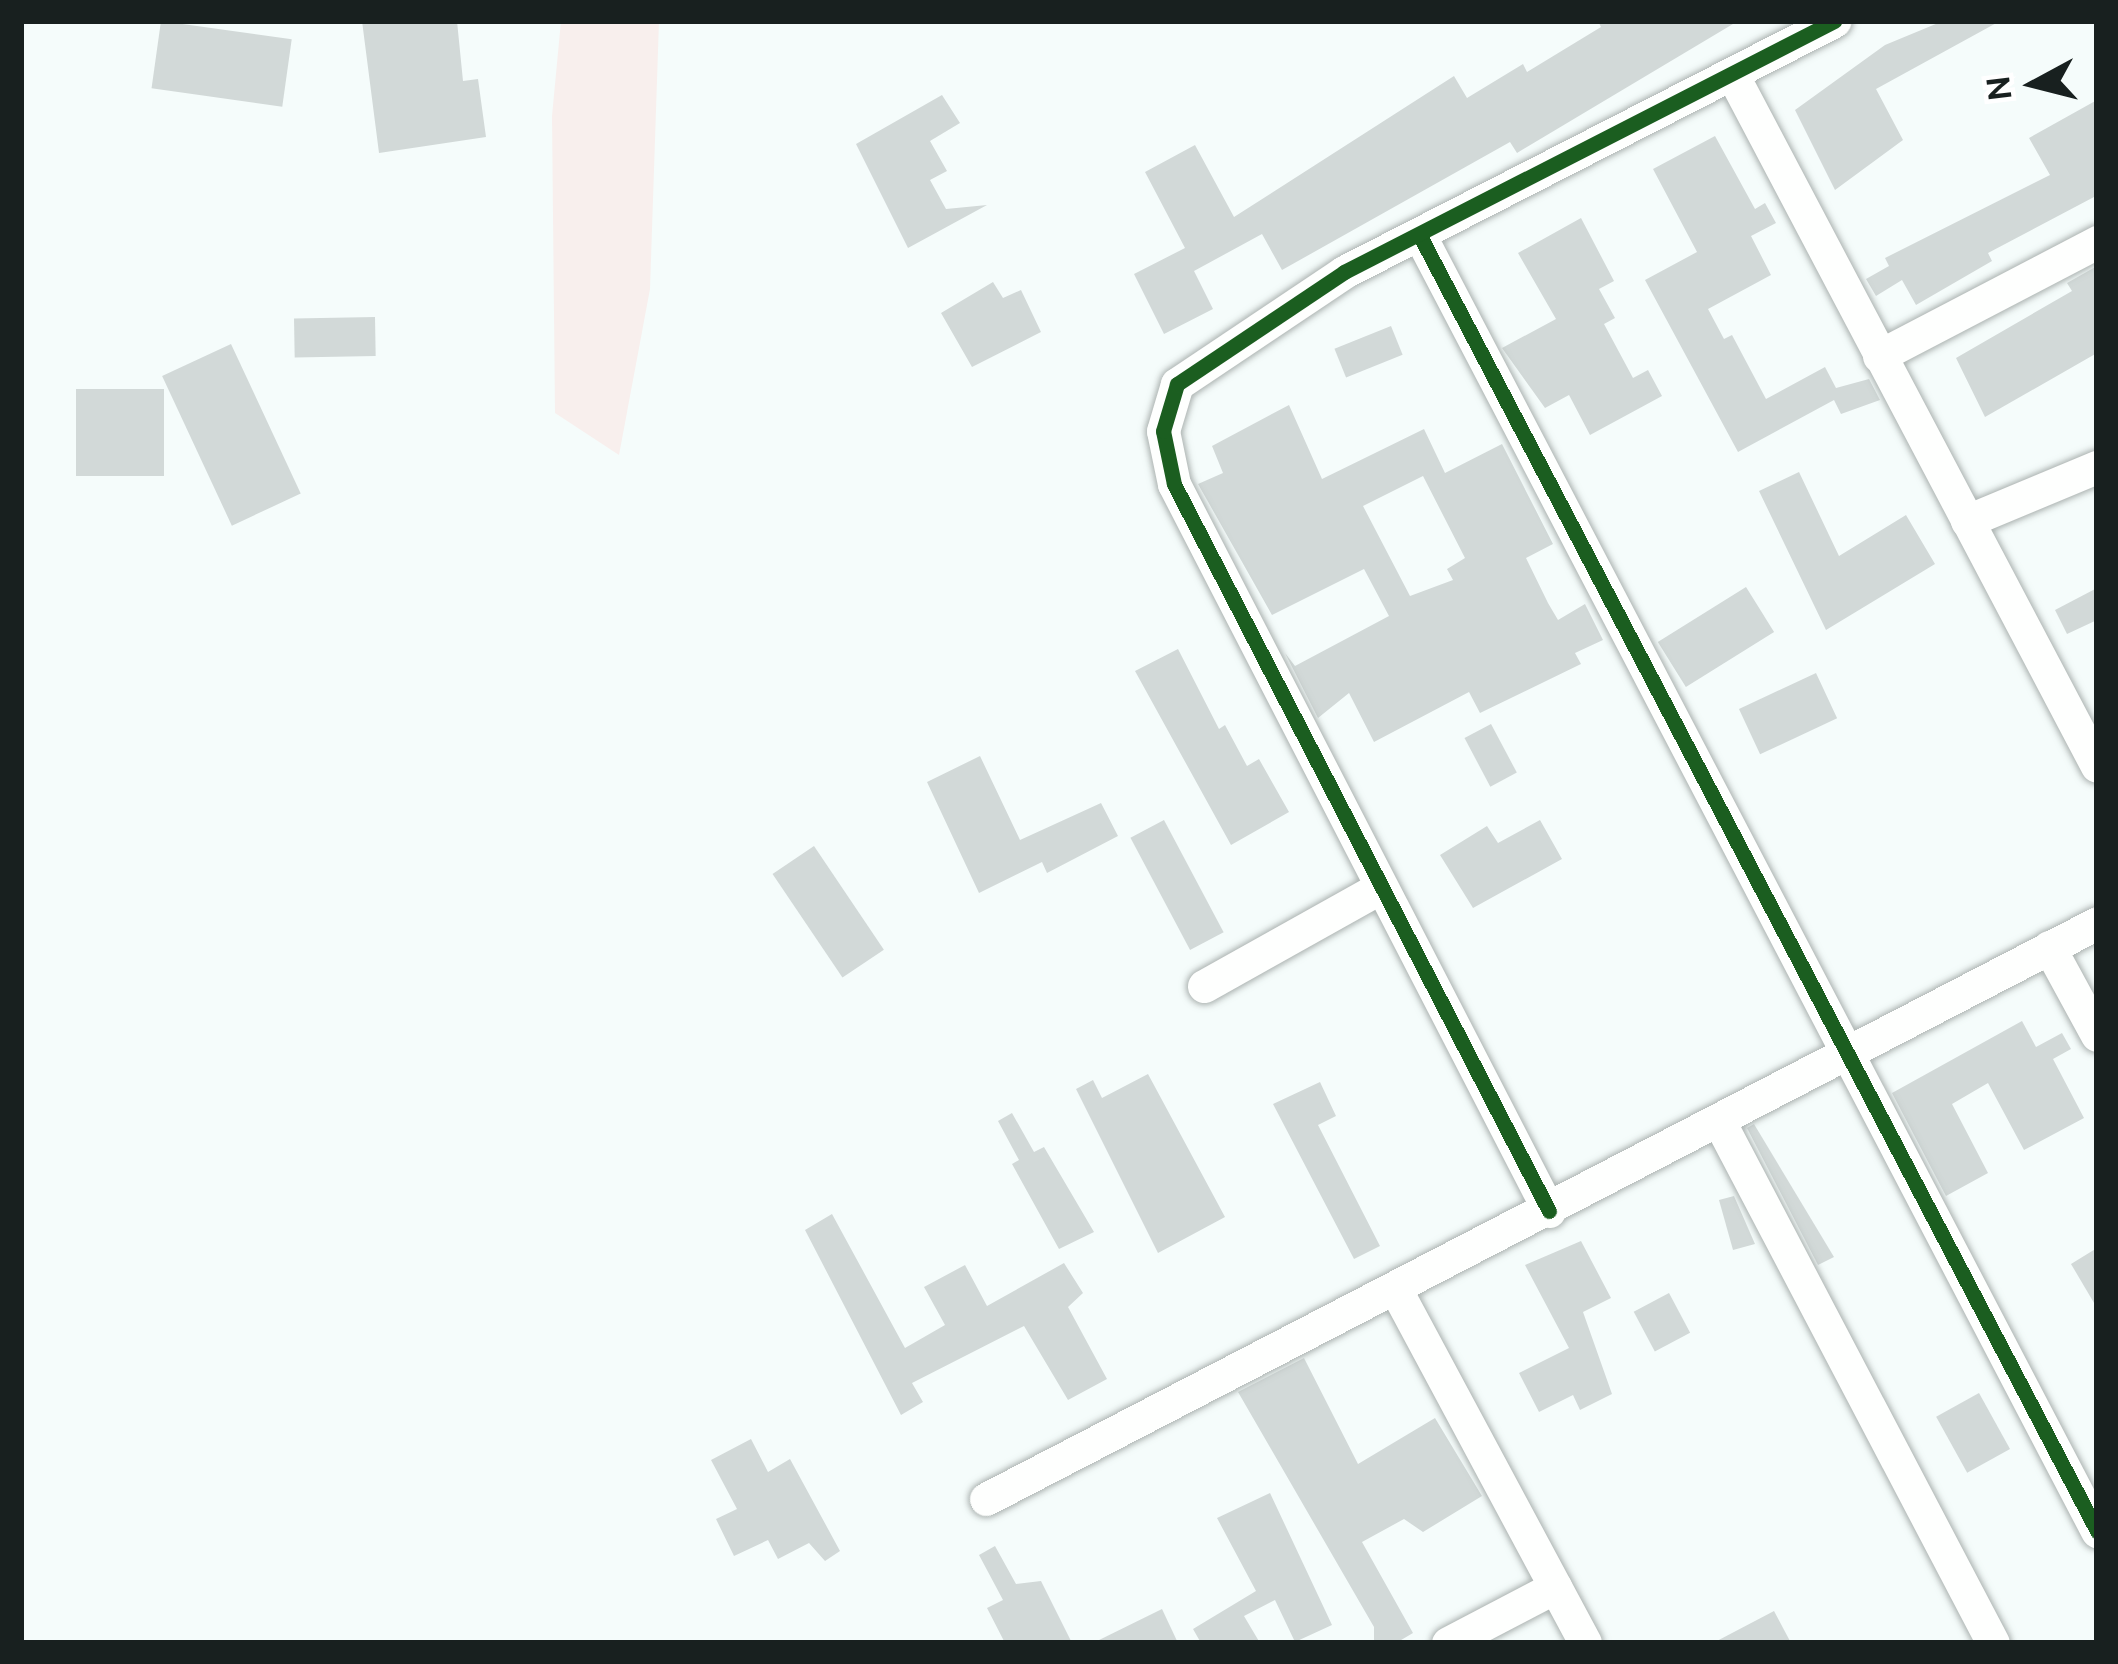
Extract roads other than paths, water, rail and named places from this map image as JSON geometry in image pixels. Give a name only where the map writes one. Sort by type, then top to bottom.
[{"type":"street","points":[[1550,1211],[1174,484],[1163,430],[1177,384],[1420,234],[1834,21]]},
{"type":"street","points":[[1732,74],[2097,766]]},
{"type":"street","points":[[1420,234],[1853,1053],[1958,1275],[2097,1531]]},
{"type":"street","points":[[1879,356],[2097,242]]},
{"type":"street","points":[[1967,520],[2097,467]]},
{"type":"street","points":[[1204,986],[1379,888]]},
{"type":"street","points":[[986,1499],[1720,1123],[2097,923]]},
{"type":"street","points":[[2049,947],[2097,1035]]},
{"type":"street","points":[[1720,1123],[1994,1643]]},
{"type":"street","points":[[1396,1289],[1585,1643]]},
{"type":"street","points":[[1448,1643],[1555,1586]]}]
